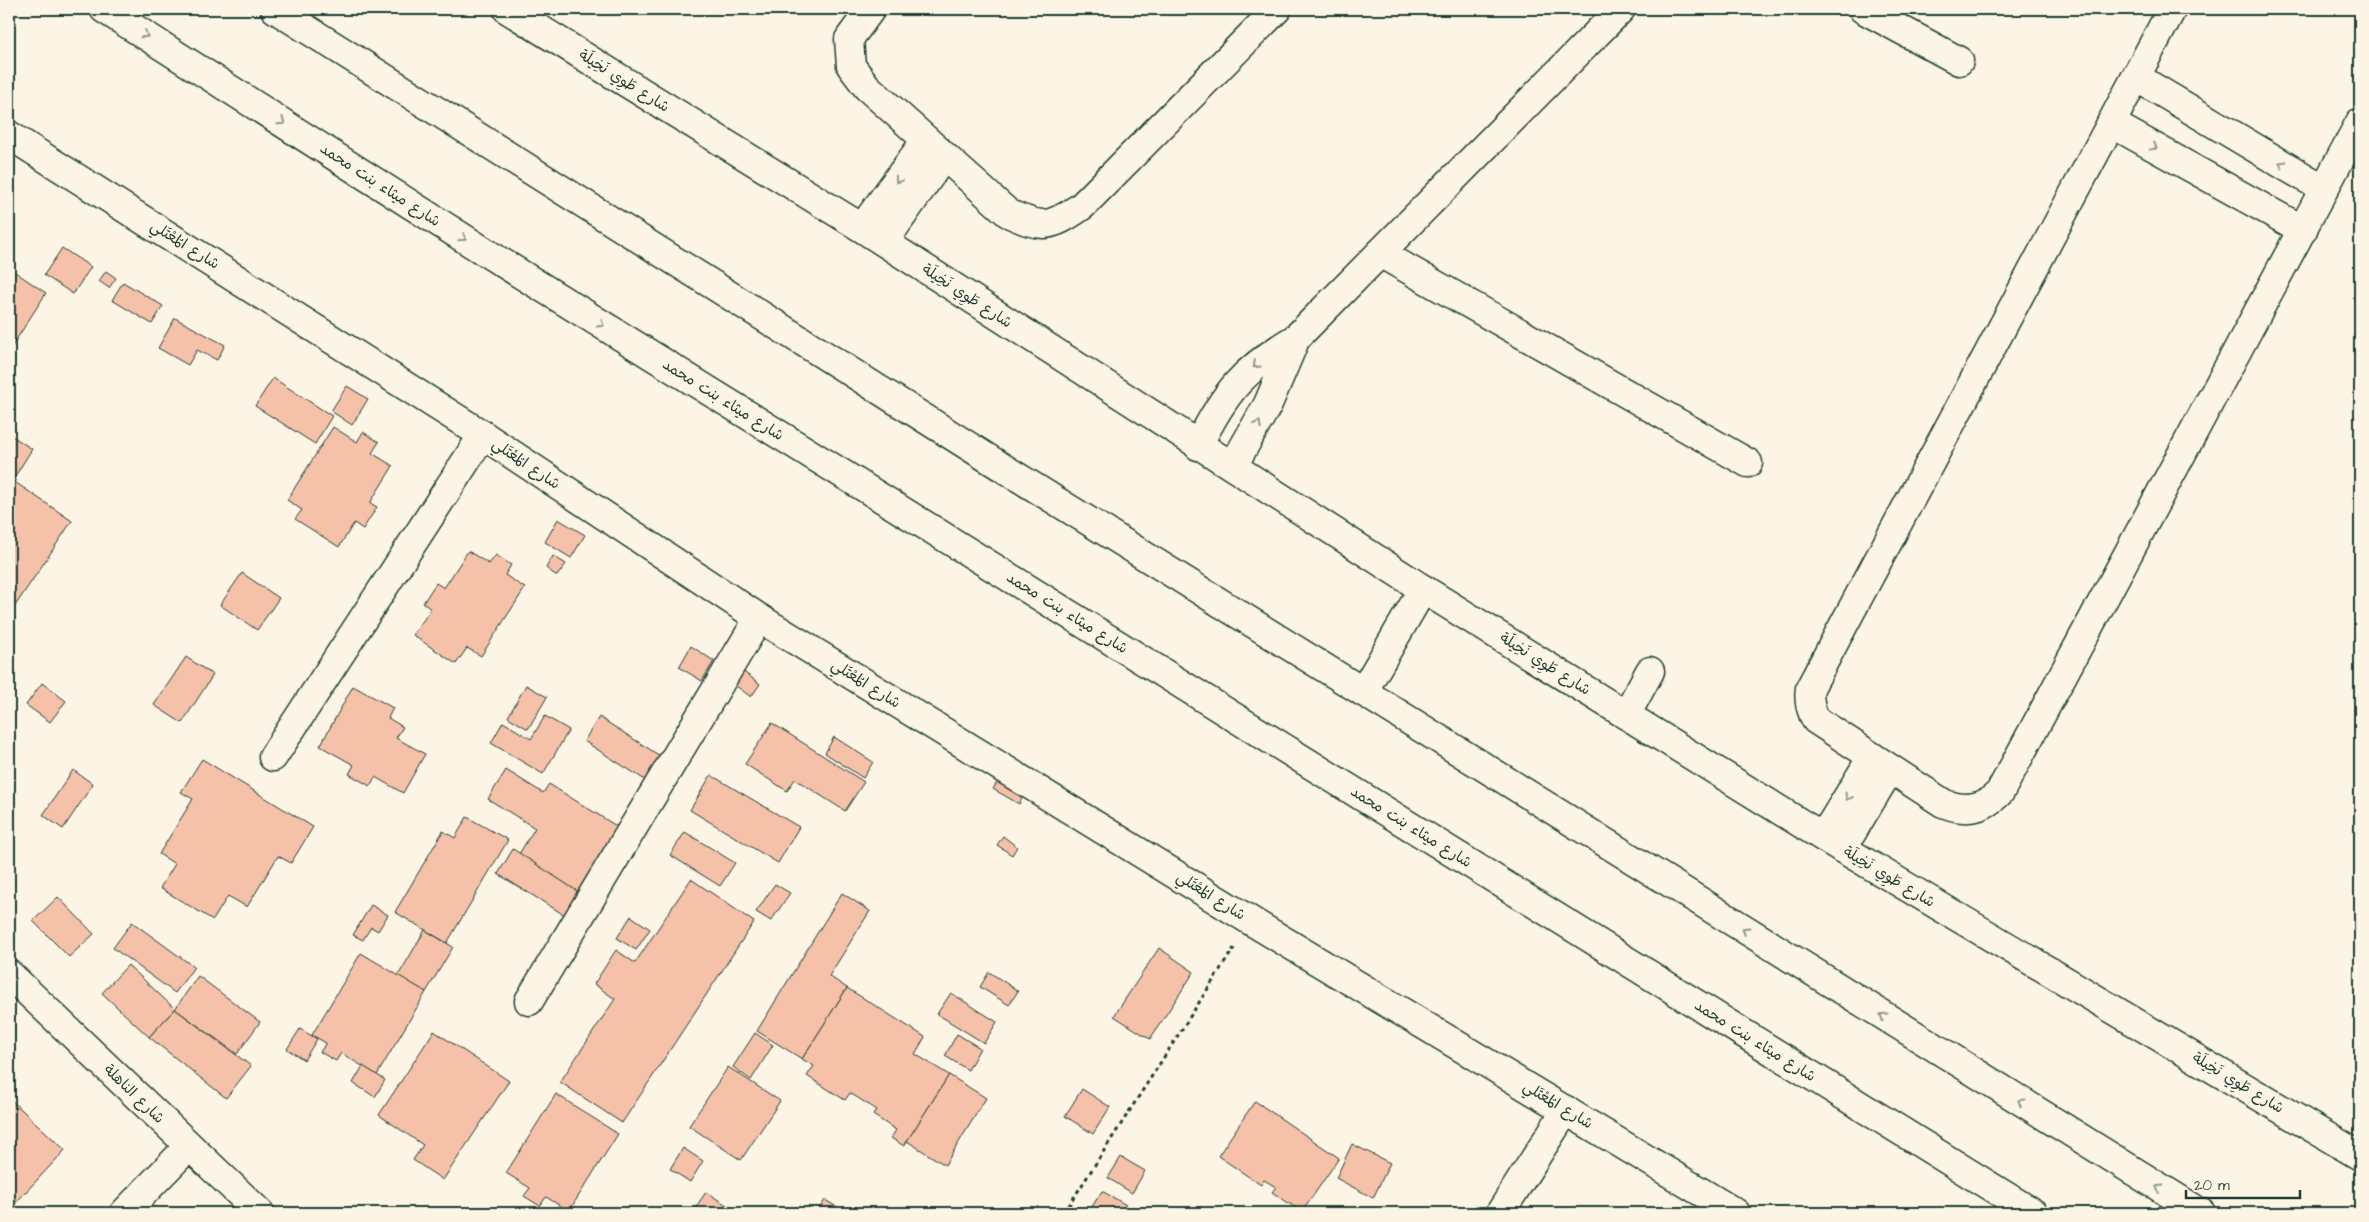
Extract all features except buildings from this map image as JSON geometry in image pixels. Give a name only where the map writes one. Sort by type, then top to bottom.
[{"type":"street","name":"شارع ميثاء بنت محمد","points":[[104,9],[490,255],[2033,1213]]},
{"type":"street","points":[[275,9],[1363,692],[2201,1213]]},
{"type":"street","name":"شارع طَوِي نَخِيلَة","points":[[507,9],[862,228],[1198,446],[1233,466],[1423,589],[1626,715],[1833,843],[2360,1156]]},
{"type":"street","points":[[871,9],[849,39],[851,66],[867,87],[1008,213],[1033,224],[1059,222],[1082,206],[1277,9]]},
{"type":"street","points":[[1198,446],[1214,413],[1237,383],[1264,357],[1296,338],[1621,9]]},
{"type":"street","points":[[1863,9],[1959,61]]},
{"type":"street","points":[[2172,9],[1810,688],[1808,698],[1810,710],[1816,720],[1943,803],[1956,808],[1968,809],[1992,801],[2000,792],[2360,122]]},
{"type":"street","points":[[2136,77],[2324,189]]},
{"type":"street","points":[[2111,123],[2302,230]]},
{"type":"street","name":"شارع المُعْتَلي","points":[[9,135],[483,435],[759,618],[1252,921],[1736,1213]]},
{"type":"street","points":[[862,228],[935,148]]},
{"type":"street","points":[[884,242],[935,148]]},
{"type":"street","points":[[1380,253],[1748,463]]},
{"type":"street","points":[[1233,466],[1268,404],[1296,338]]},
{"type":"street","points":[[273,757],[483,435]]},
{"type":"street","points":[[1363,692],[1423,589]]},
{"type":"street","points":[[529,1001],[759,618]]},
{"type":"street","points":[[1626,715],[1650,671]]},
{"type":"street","points":[[1833,843],[1881,763]]},
{"type":"street","name":"شارع الناهلة","points":[[9,974],[260,1213]]},
{"type":"street","points":[[1500,1213],[1566,1110]]},
{"type":"street","points":[[124,1213],[189,1146]]},
{"type":"path","points":[[1064,1213],[1252,921]]}]
